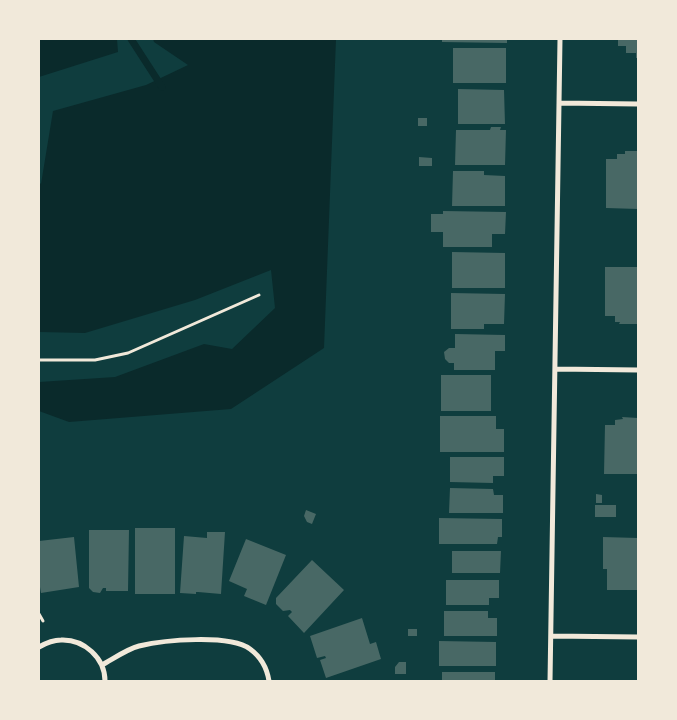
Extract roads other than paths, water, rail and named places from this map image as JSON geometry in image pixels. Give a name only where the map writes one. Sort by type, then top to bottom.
[{"type":"street","points":[[550,681],[560,39]]},
{"type":"street","points":[[559,103],[638,104]]},
{"type":"street","points":[[555,369],[638,370]]},
{"type":"street","points":[[551,636],[638,636]]},
{"type":"street","points":[[39,647],[49,641],[56,640],[74,641],[86,646],[102,665],[105,681]]},
{"type":"street","points":[[102,665],[138,646],[186,640],[224,640],[249,648],[262,660],[268,672],[269,681]]},
{"type":"water","points":[[39,39],[117,39],[118,52],[39,77]]},
{"type":"water","points":[[153,39],[336,39],[324,348],[231,409],[69,422],[39,411],[39,382],[115,377],[204,344],[232,349],[275,308],[271,270],[195,300],[85,333],[39,332],[39,182],[41,184],[53,111],[146,85],[188,65],[154,42]]},
{"type":"waterway","points":[[131,39],[162,87]]}]
